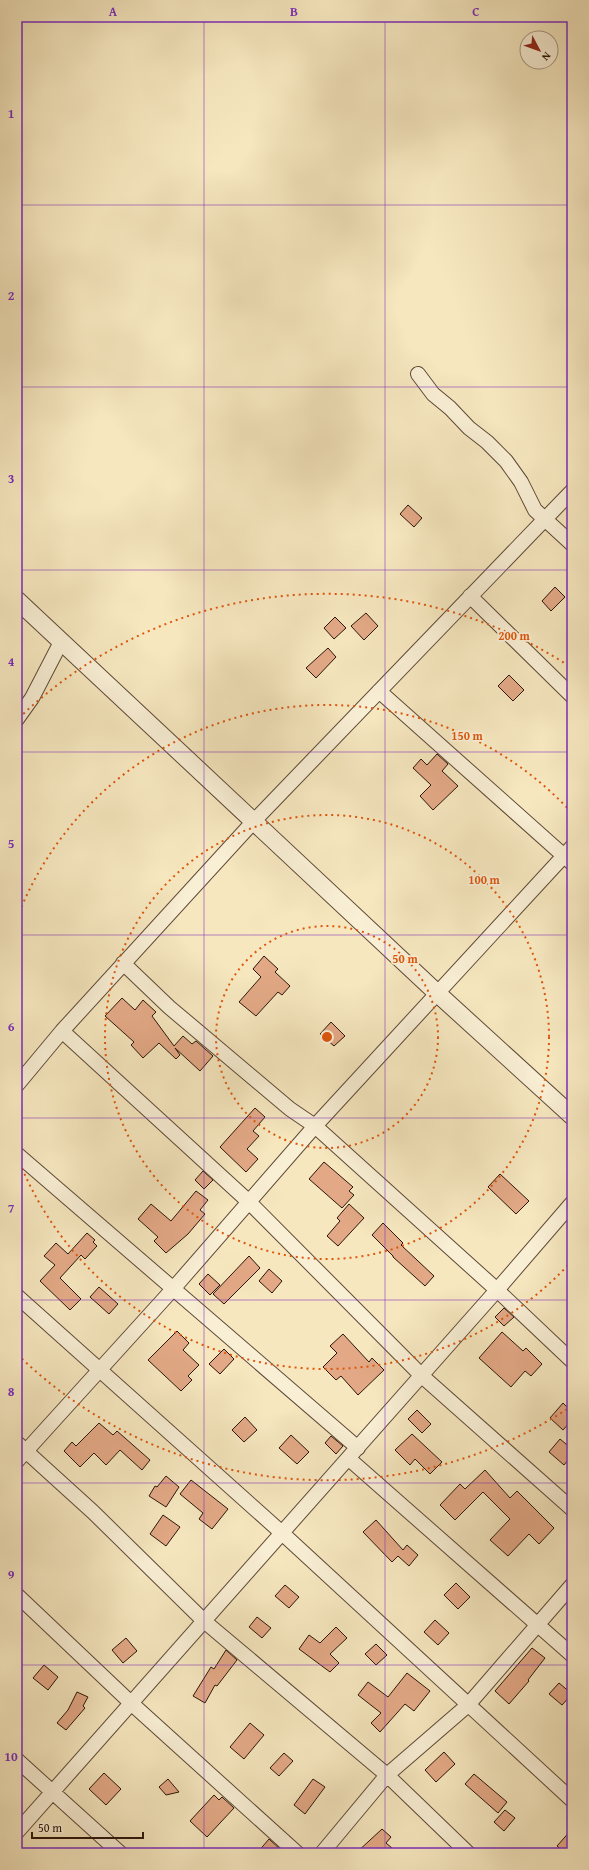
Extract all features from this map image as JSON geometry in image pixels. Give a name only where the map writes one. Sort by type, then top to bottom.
[{"type":"street","points":[[418,374],[433,394],[506,461],[521,482],[535,510],[572,544]]},
{"type":"street","points":[[17,1086],[62,1031],[254,821],[572,491]]},
{"type":"street","points":[[470,596],[572,696]]},
{"type":"street","points":[[17,600],[437,994],[572,1116]]},
{"type":"street","points":[[17,719],[32,698],[61,642]]},
{"type":"street","points":[[379,691],[569,855],[437,994],[315,1126],[100,1369],[20,1452],[93,1512],[204,1621],[387,1775],[468,1853]]},
{"type":"street","points":[[123,963],[169,1007],[290,1109],[315,1126],[497,1290],[572,1361]]},
{"type":"street","points":[[62,1031],[248,1201],[422,1376],[572,1509]]},
{"type":"street","points":[[17,1154],[173,1288],[572,1655]]},
{"type":"street","points":[[17,1832],[422,1376],[572,1203]]},
{"type":"street","points":[[17,1296],[282,1533],[572,1800]]},
{"type":"street","points":[[322,1853],[387,1775],[468,1705],[572,1585]]},
{"type":"street","points":[[17,1595],[131,1703],[297,1853]]},
{"type":"street","points":[[17,1760],[120,1853]]},
{"type":"building","points":[[408,505],[422,518],[414,527],[400,514]]},
{"type":"building","points":[[555,587],[565,597],[551,611],[542,601]]},
{"type":"building","points":[[366,613],[378,626],[364,640],[351,626]]},
{"type":"building","points":[[335,617],[346,628],[334,639],[324,628]]},
{"type":"building","points":[[328,648],[336,657],[316,678],[306,668]]},
{"type":"building","points":[[509,675],[524,690],[513,701],[498,686]]},
{"type":"building","points":[[437,754],[448,764],[442,771],[458,786],[433,810],[420,796],[431,785],[413,768],[421,759],[427,765]]},
{"type":"building","points":[[264,956],[278,969],[275,972],[290,986],[282,995],[278,992],[256,1016],[239,1002],[261,977],[253,969]]},
{"type":"building","points":[[122,998],[135,1010],[143,1000],[156,1012],[152,1016],[174,1046],[183,1036],[192,1044],[196,1041],[213,1056],[200,1071],[175,1048],[180,1055],[176,1059],[159,1043],[143,1058],[131,1045],[134,1042],[105,1016]]},
{"type":"building","points":[[331,1022],[345,1036],[334,1046],[320,1034]]},
{"type":"building","points":[[255,1108],[265,1117],[253,1131],[259,1136],[247,1149],[258,1159],[246,1172],[220,1147]]},
{"type":"building","points":[[324,1162],[353,1187],[349,1191],[354,1195],[342,1208],[309,1179]]},
{"type":"building","points":[[203,1171],[213,1180],[204,1189],[195,1180]]},
{"type":"building","points":[[500,1174],[529,1201],[516,1214],[488,1187]]},
{"type":"building","points":[[196,1191],[208,1200],[200,1210],[205,1214],[188,1234],[166,1253],[154,1241],[158,1237],[138,1219],[151,1204],[171,1221]]},
{"type":"building","points":[[349,1204],[364,1218],[338,1246],[327,1236],[340,1221],[337,1218]]},
{"type":"building","points":[[383,1223],[403,1243],[401,1245],[434,1276],[425,1286],[393,1257],[372,1235]]},
{"type":"building","points":[[87,1233],[95,1240],[93,1242],[97,1246],[85,1259],[81,1255],[60,1278],[81,1299],[70,1310],[40,1281],[55,1265],[44,1256],[56,1243],[68,1254]]},
{"type":"building","points":[[249,1256],[260,1268],[224,1304],[213,1294]]},
{"type":"building","points":[[269,1269],[282,1281],[272,1293],[259,1281]]},
{"type":"building","points":[[208,1274],[220,1285],[210,1295],[199,1284]]},
{"type":"building","points":[[99,1287],[118,1304],[109,1314],[90,1297]]},
{"type":"building","points":[[504,1308],[514,1317],[504,1326],[495,1317]]},
{"type":"building","points":[[177,1331],[189,1343],[183,1350],[199,1365],[188,1376],[192,1380],[181,1391],[148,1360]]},
{"type":"building","points":[[502,1332],[523,1351],[526,1348],[542,1364],[531,1376],[525,1371],[511,1387],[479,1358]]},
{"type":"building","points":[[343,1334],[369,1362],[372,1358],[384,1370],[358,1395],[341,1376],[336,1380],[323,1367],[337,1353],[330,1346]]},
{"type":"building","points":[[224,1349],[234,1359],[220,1374],[209,1364]]},
{"type":"building","points":[[563,1403],[572,1412],[572,1420],[563,1430],[550,1418]]},
{"type":"building","points":[[417,1410],[431,1424],[422,1433],[408,1419]]},
{"type":"building","points":[[245,1417],[257,1430],[244,1442],[232,1430]]},
{"type":"building","points":[[99,1423],[113,1435],[117,1431],[150,1460],[142,1470],[120,1450],[106,1465],[94,1453],[80,1467],[64,1451],[72,1442],[76,1446]]},
{"type":"building","points":[[412,1434],[442,1462],[430,1474],[415,1459],[410,1465],[395,1450]]},
{"type":"building","points":[[291,1435],[309,1452],[297,1464],[279,1448]]},
{"type":"building","points":[[331,1436],[343,1446],[336,1454],[325,1443]]},
{"type":"building","points":[[560,1439],[572,1449],[572,1455],[564,1465],[549,1452]]},
{"type":"building","points":[[485,1470],[510,1498],[517,1491],[554,1528],[539,1544],[529,1534],[508,1556],[490,1540],[510,1519],[483,1492],[455,1520],[440,1505],[460,1484],[465,1489]]},
{"type":"building","points":[[166,1476],[179,1487],[166,1507],[149,1496],[155,1486],[157,1487]]},
{"type":"building","points":[[191,1480],[228,1509],[212,1529],[199,1519],[203,1513],[180,1494]]},
{"type":"building","points":[[163,1515],[180,1527],[166,1546],[150,1534]]},
{"type":"building","points":[[376,1520],[403,1550],[407,1545],[418,1555],[409,1566],[398,1556],[392,1562],[363,1532]]},
{"type":"building","points":[[456,1583],[470,1597],[458,1609],[444,1595]]},
{"type":"building","points":[[285,1585],[299,1597],[289,1608],[275,1596]]},
{"type":"building","points":[[257,1617],[271,1628],[262,1638],[249,1627]]},
{"type":"building","points":[[435,1620],[449,1633],[438,1645],[424,1632]]},
{"type":"building","points":[[336,1627],[347,1638],[330,1654],[339,1663],[330,1672],[299,1649],[309,1635],[320,1643]]},
{"type":"building","points":[[126,1638],[137,1651],[123,1663],[112,1650]]},
{"type":"building","points":[[376,1644],[387,1655],[376,1665],[365,1654]]},
{"type":"building","points":[[532,1648],[545,1658],[528,1680],[529,1681],[509,1704],[495,1691]]},
{"type":"building","points":[[226,1650],[237,1660],[217,1686],[215,1685],[205,1703],[193,1696],[211,1667],[214,1669]]},
{"type":"building","points":[[44,1665],[58,1677],[48,1690],[33,1678]]},
{"type":"building","points":[[407,1673],[430,1691],[414,1711],[405,1704],[380,1732],[371,1723],[381,1713],[358,1695],[368,1682],[388,1697]]},
{"type":"building","points":[[559,1683],[572,1694],[562,1705],[549,1694]]},
{"type":"building","points":[[77,1692],[88,1697],[83,1706],[85,1708],[66,1730],[57,1723],[68,1710]]},
{"type":"building","points":[[250,1723],[264,1735],[244,1759],[230,1747]]},
{"type":"building","points":[[444,1752],[455,1764],[436,1782],[425,1770]]},
{"type":"building","points":[[284,1753],[293,1761],[279,1776],[270,1768]]},
{"type":"building","points":[[104,1773],[121,1789],[106,1805],[89,1789]]},
{"type":"building","points":[[474,1774],[507,1802],[498,1813],[465,1784]]},
{"type":"building","points":[[168,1779],[179,1792],[166,1795],[159,1787]]},
{"type":"building","points":[[313,1779],[325,1787],[305,1814],[294,1805]]},
{"type":"building","points":[[214,1795],[219,1800],[222,1797],[234,1808],[207,1837],[190,1821]]},
{"type":"building","points":[[505,1810],[515,1818],[504,1831],[494,1822]]},
{"type":"building","points":[[382,1829],[391,1837],[386,1843],[398,1853],[356,1853]]},
{"type":"building","points":[[572,1829],[572,1853],[565,1853],[557,1846]]},
{"type":"building","points":[[269,1839],[281,1850],[278,1853],[257,1853]]}]
